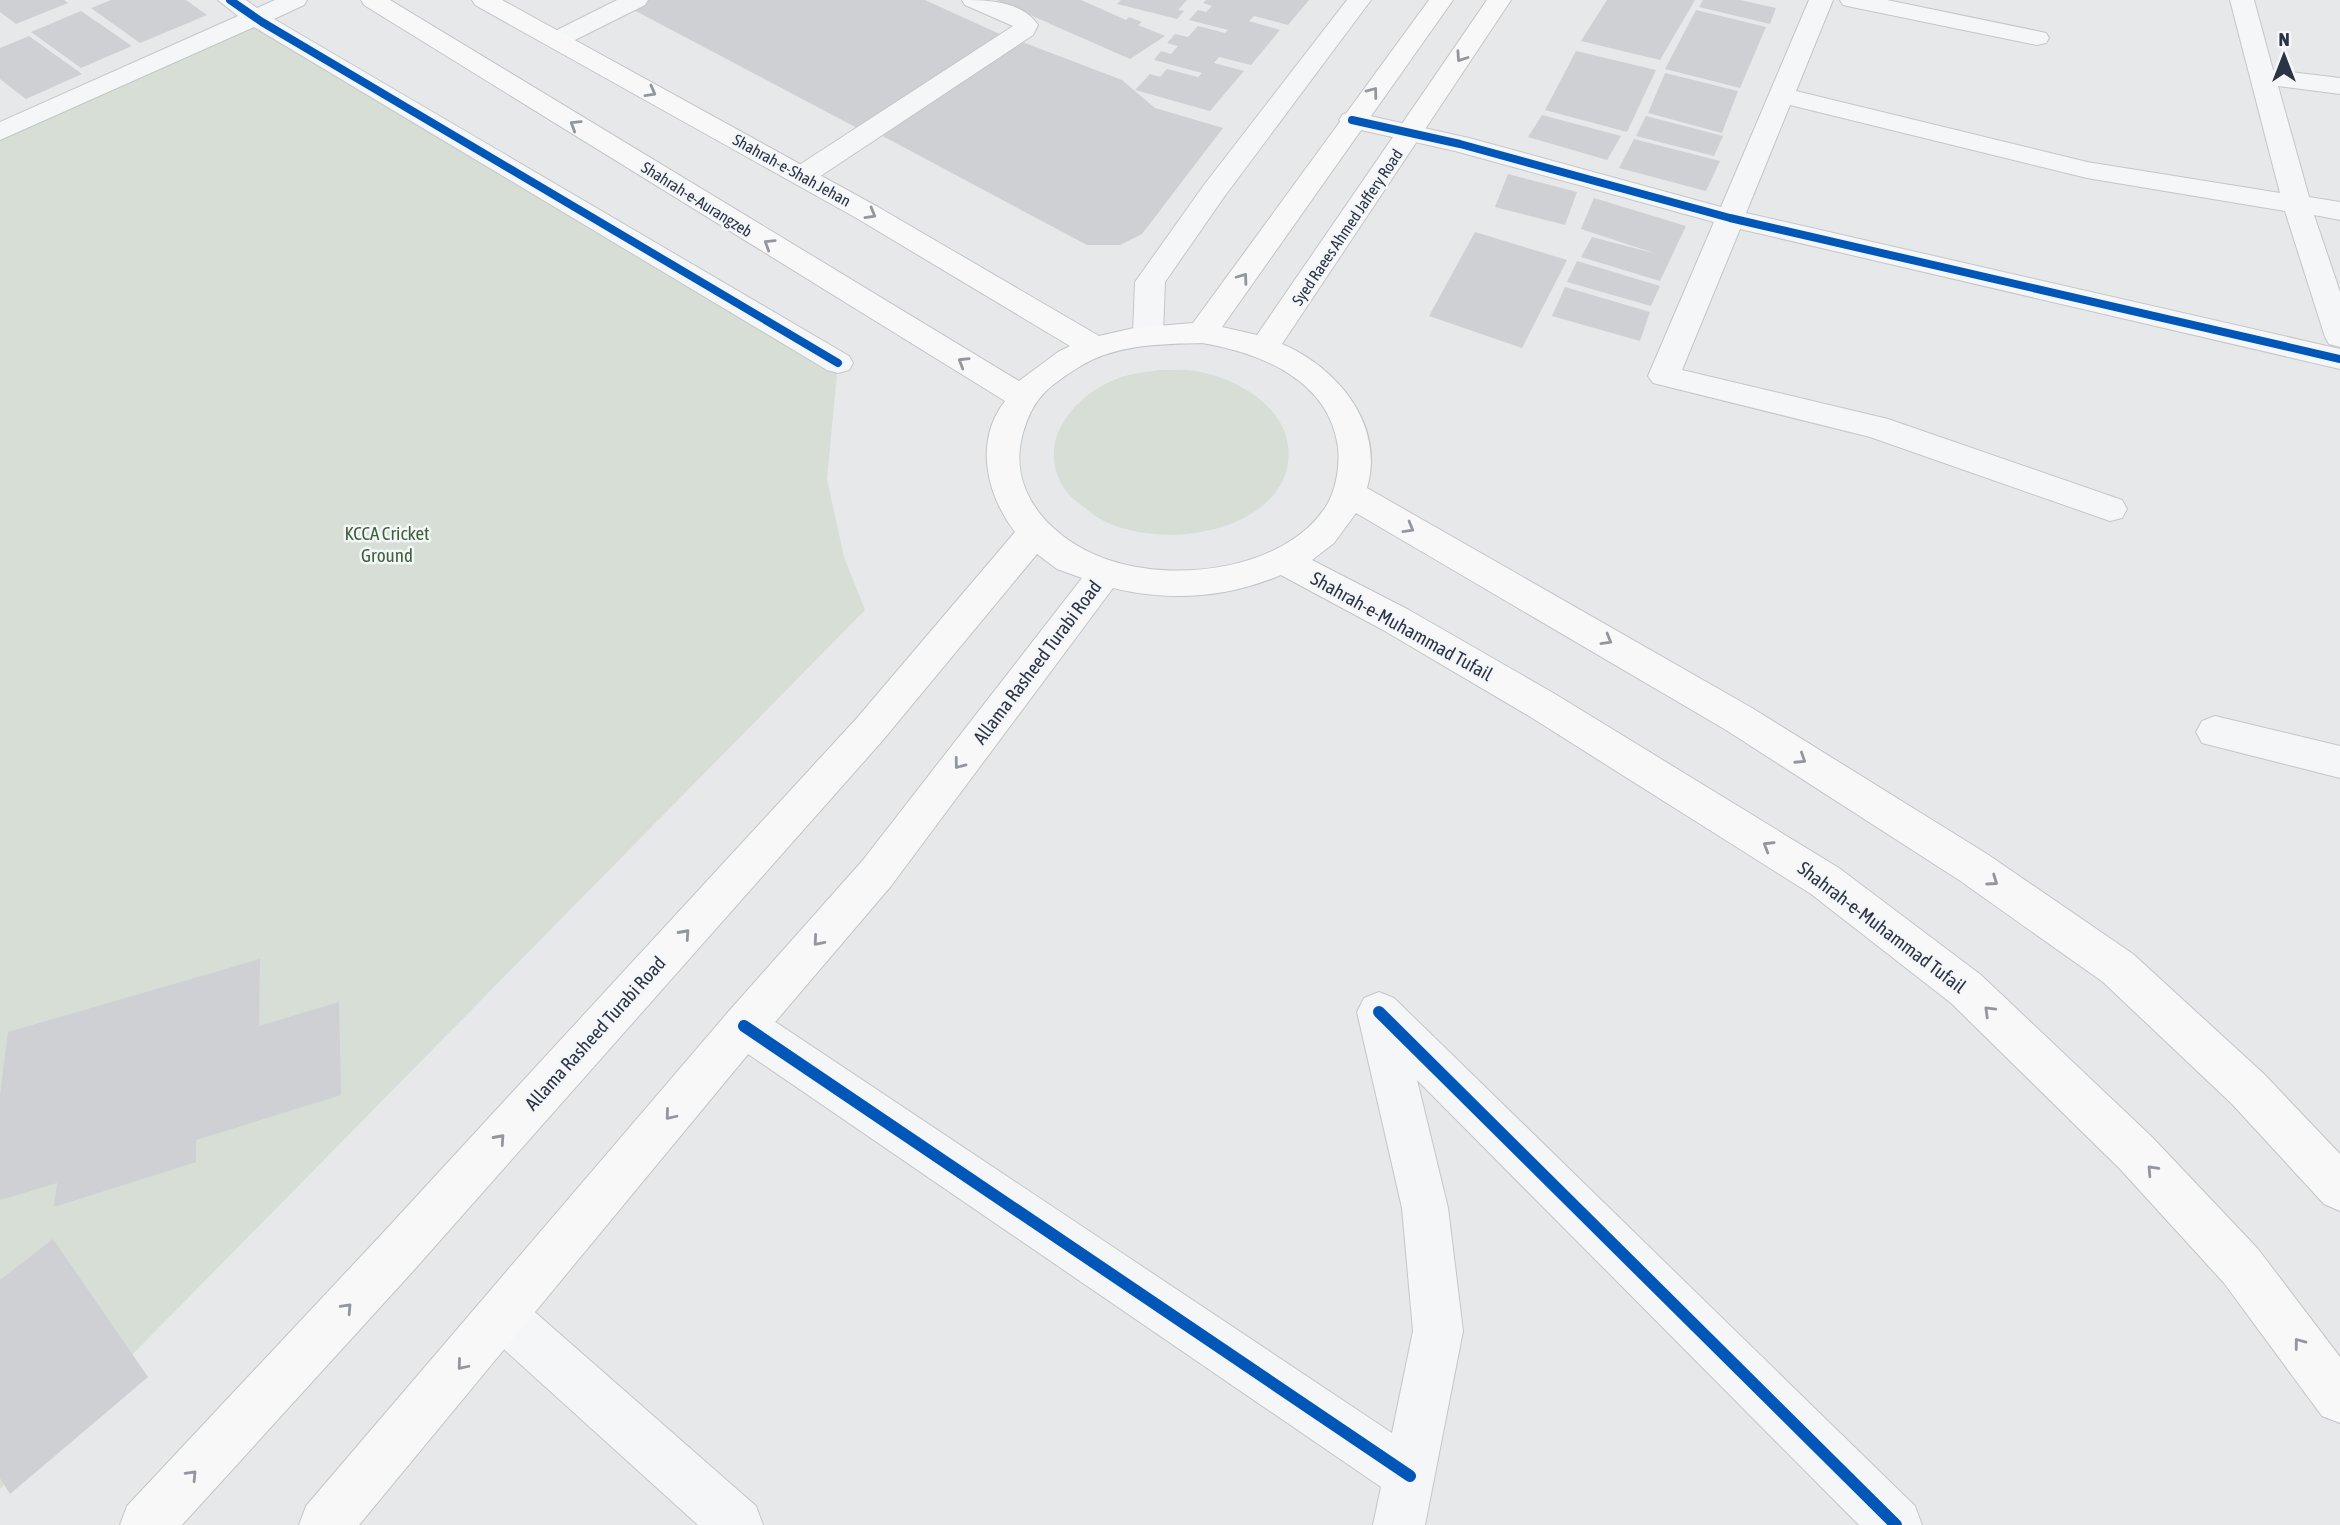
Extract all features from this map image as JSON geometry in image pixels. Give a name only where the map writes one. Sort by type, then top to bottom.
[{"type":"main road","name":"Shahrah-e-Aurangzeb","points":[[373,0],[1022,397]]},
{"type":"main road","name":"Shahrah-e-Shah Jehan","points":[[484,0],[803,175],[997,286],[1095,347]]},
{"type":"main road","points":[[1202,333],[1293,211],[1352,120],[1441,0]]},
{"type":"main road","name":"Syed Raees Ahmed Jaffery Road","points":[[1264,348],[1499,0]]},
{"type":"main road","points":[[1202,333],[1224,336],[1264,348],[1302,367],[1331,394],[1351,425],[1357,459],[1350,494],[1335,519],[1313,542],[1284,561],[1228,580],[1166,584],[1105,573],[1066,556],[1034,533],[1014,507],[1003,479],[1000,450],[1007,422],[1022,397],[1042,377],[1067,359],[1095,347],[1148,334],[1202,333]]},
{"type":"main road","points":[[1350,494],[1739,719],[1973,867],[2118,968],[2248,1089],[2340,1188]]},
{"type":"main road","name":"Allama Rasheed Turabi Road","points":[[146,1525],[397,1254],[870,729],[1034,533]]},
{"type":"main road","name":"Shahrah-e-Muhammad Tufail","points":[[1284,561],[1396,620],[1542,705],[1825,881],[1966,989],[2136,1153],[2241,1266],[2340,1398]]},
{"type":"main road","name":"Allama Rasheed Turabi Road","points":[[325,1525],[744,1026],[877,873],[1105,573]]},
{"type":"street","points":[[230,0],[838,363]]},
{"type":"street","points":[[0,132],[295,0]]},
{"type":"street","points":[[556,40],[636,0]]},
{"type":"street","points":[[803,175],[1024,30],[1026,25],[1019,19],[974,0]]},
{"type":"street","points":[[1148,334],[1150,282],[1214,191],[1359,0]]},
{"type":"street","points":[[1821,0],[1664,376],[1877,427],[2110,509]]},
{"type":"street","points":[[1852,0],[2037,38]]},
{"type":"street","points":[[2242,0],[2297,205],[2340,337]]},
{"type":"street","points":[[2261,76],[2340,86]]},
{"type":"street","points":[[1781,95],[2087,170],[2340,211]]},
{"type":"street","points":[[1352,120],[1411,132],[1730,218],[2340,359]]},
{"type":"street","points":[[2215,732],[2340,762]]},
{"type":"street","points":[[1399,1525],[1438,1331],[1425,1208],[1379,1012],[1896,1525]]},
{"type":"street","points":[[744,1026],[1410,1476]]},
{"type":"street","points":[[503,1316],[737,1525]]},
{"type":"green space","name":"KCCA Cricket Ground","points":[[262,22],[838,363],[827,479],[844,557],[865,610],[0,1489],[0,136]]},
{"type":"green space","points":[[1159,370],[1196,371],[1214,375],[1248,391],[1276,416],[1284,431],[1288,449],[1287,468],[1280,486],[1268,501],[1252,513],[1213,529],[1172,535],[1154,534],[1112,525],[1069,495],[1058,477],[1054,458],[1056,440],[1062,424],[1073,408],[1104,385],[1127,376]]},
{"type":"building","points":[[0,0],[64,0],[68,3],[16,24],[0,12]]},
{"type":"building","points":[[111,0],[186,0],[207,15],[140,43],[91,8]]},
{"type":"building","points":[[641,0],[925,0],[1004,36],[859,129],[628,7]]},
{"type":"building","points":[[996,0],[1081,0],[1126,20],[1129,17],[1142,22],[1138,25],[1165,36],[1130,59]]},
{"type":"building","points":[[1121,0],[1187,0],[1178,10],[1184,11],[1177,19],[1117,4]]},
{"type":"building","points":[[1206,0],[1309,0],[1288,25],[1254,16],[1249,21],[1280,30],[1251,65],[1219,57],[1214,63],[1244,71],[1210,111],[1135,90],[1150,74],[1160,77],[1167,69],[1198,77],[1202,73],[1154,60],[1161,51],[1171,54],[1178,46],[1167,43],[1175,34],[1188,37],[1198,26],[1225,33],[1228,30],[1189,20],[1198,10],[1206,12],[1212,6],[1203,3]]},
{"type":"building","points":[[1607,0],[1695,0],[1660,60],[1581,41]]},
{"type":"building","points":[[1703,0],[1740,0],[1776,8],[1770,24],[1699,7]]},
{"type":"building","points":[[1696,10],[1766,27],[1740,88],[1665,69]]},
{"type":"building","points":[[81,11],[132,46],[81,68],[31,32]]},
{"type":"building","points":[[29,36],[82,74],[26,99],[0,79],[0,48]]},
{"type":"building","points":[[1017,40],[1122,80],[1155,108],[1223,128],[1142,234],[1120,245],[1087,245],[877,133]]},
{"type":"building","points":[[1576,51],[1656,70],[1627,132],[1545,110]]},
{"type":"building","points":[[1665,73],[1738,91],[1722,133],[1648,113]]},
{"type":"building","points":[[1542,115],[1621,136],[1607,160],[1528,137]]},
{"type":"building","points":[[1646,116],[1723,136],[1714,156],[1636,136]]},
{"type":"building","points":[[1634,139],[1720,161],[1706,191],[1619,168]]},
{"type":"building","points":[[1508,174],[1577,192],[1565,225],[1495,207]]},
{"type":"building","points":[[1594,198],[1686,226],[1660,281],[1581,257],[1592,237],[1657,254],[1581,229]]},
{"type":"building","points":[[1475,232],[1567,260],[1522,348],[1429,316]]},
{"type":"building","points":[[1577,261],[1660,286],[1651,306],[1567,282]]},
{"type":"building","points":[[1565,287],[1650,312],[1640,341],[1552,316]]},
{"type":"building","points":[[260,959],[259,1026],[339,1002],[341,1095],[196,1140],[196,1162],[54,1207],[57,1183],[0,1200],[0,1095],[8,1032]]},
{"type":"building","points":[[53,1239],[148,1377],[10,1494],[0,1478],[0,1280]]},
{"type":"cycle path","points":[[230,0],[262,22],[838,363]]},
{"type":"cycle path","points":[[1352,120],[1460,144],[1730,218],[2340,359]]},
{"type":"cycle path","points":[[1379,1012],[1896,1525]]},
{"type":"cycle path","points":[[744,1026],[1410,1476]]}]
